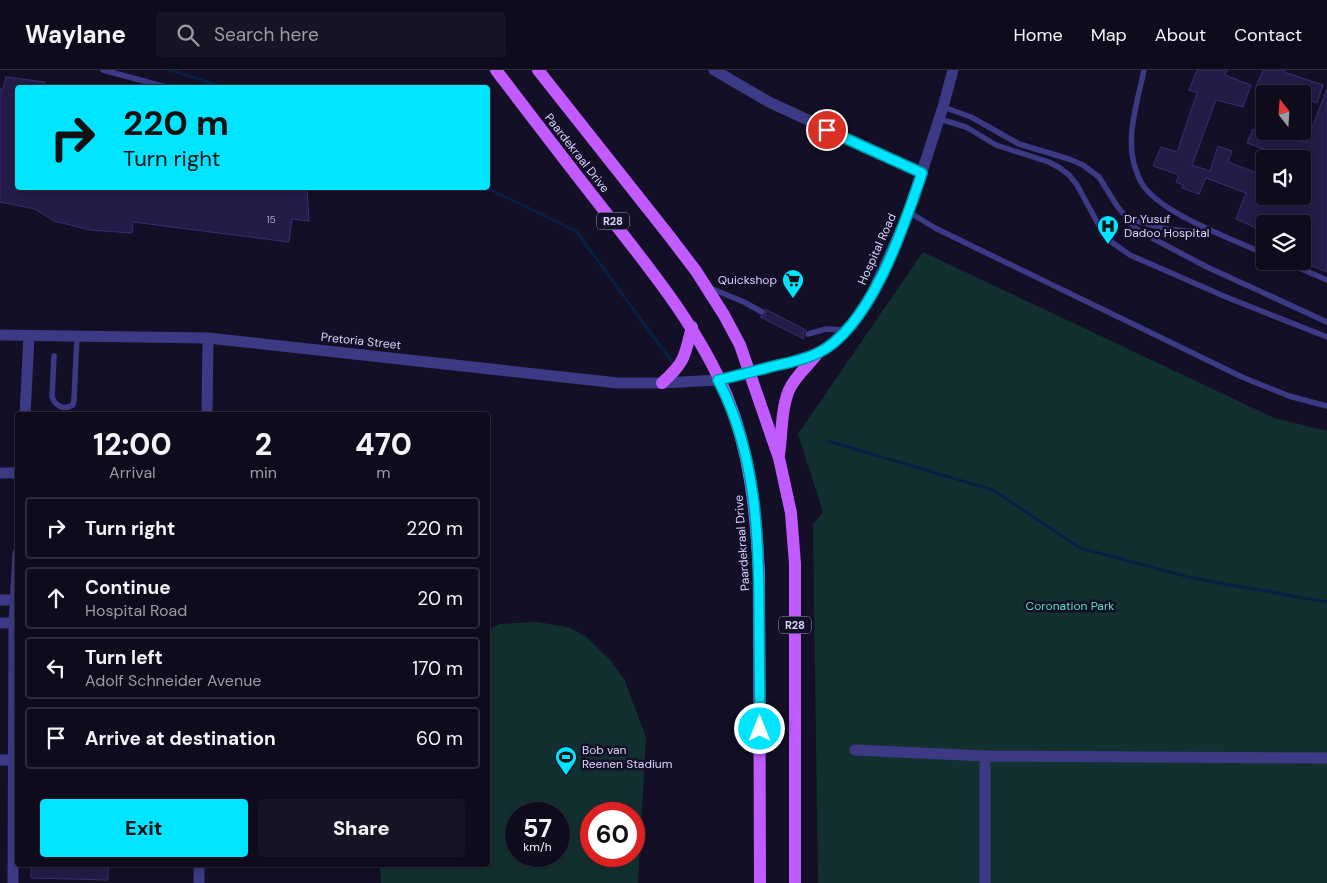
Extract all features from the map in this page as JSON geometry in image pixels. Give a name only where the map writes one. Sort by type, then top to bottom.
[{"type":"main road","name":"Paardekraal Drive","points":[[496,70],[659,280],[692,328],[727,396],[748,462],[757,524],[759,573],[760,883]]},
{"type":"main road","name":"Paardekraal Drive","points":[[538,70],[667,233],[705,286],[740,345],[779,458],[791,513],[795,564],[795,883]]},
{"type":"main road","points":[[662,383],[686,355],[692,328]]},
{"type":"main road","points":[[779,458],[789,389],[818,353]]},
{"type":"street","points":[[714,70],[769,102],[922,173]]},
{"type":"street","name":"Hospital Road","points":[[718,380],[818,353],[847,330],[870,298],[909,212],[942,113],[953,70]]},
{"type":"street","name":"Pretoria Street","points":[[0,335],[208,338],[618,383],[718,380]]},
{"type":"street","points":[[25,412],[29,336]]},
{"type":"street","points":[[207,412],[208,338]]},
{"type":"street","points":[[0,473],[15,473]]},
{"type":"street","points":[[0,600],[15,600]]},
{"type":"street","points":[[0,623],[15,623]]},
{"type":"street","points":[[855,750],[985,756],[1327,758]]},
{"type":"street","points":[[985,756],[985,883]]},
{"type":"street","points":[[0,760],[15,760]]},
{"type":"street","points":[[13,883],[15,801]]},
{"type":"street","points":[[199,867],[199,883]]},
{"type":"lane","points":[[103,70],[159,85]]},
{"type":"lane","points":[[1144,70],[1134,114],[1132,139],[1134,163],[1141,183],[1163,204],[1206,228],[1256,250]]},
{"type":"lane","points":[[942,113],[971,117],[1019,144],[1083,165],[1099,177],[1125,218],[1135,228],[1180,253],[1327,322]]},
{"type":"lane","points":[[942,113],[996,145],[1048,162],[1060,168],[1077,185],[1102,231],[1110,241],[1130,255],[1226,297],[1327,337]]},
{"type":"lane","points":[[909,212],[935,228],[1242,377],[1289,396],[1327,406]]},
{"type":"lane","points":[[1125,218],[1146,224],[1182,230],[1200,231],[1206,228]]},
{"type":"lane","points":[[1304,270],[1327,280]]},
{"type":"lane","points":[[705,286],[744,302],[762,312]]},
{"type":"lane","points":[[808,334],[826,329],[847,330]]},
{"type":"lane","points":[[54,356],[52,397],[54,404],[60,407],[69,407],[73,405],[74,399],[77,336]]},
{"type":"green space","name":"Coronation Park","points":[[923,252],[1274,418],[1327,431],[1327,883],[818,883],[813,524],[823,512],[798,434]]},
{"type":"green space","name":"Bob van Reenen Stadium","points":[[537,622],[568,627],[585,636],[610,660],[624,679],[646,737],[642,802],[580,802],[580,867],[639,867],[638,883],[381,883],[380,867],[490,867],[490,629],[500,624]]},
{"type":"building","points":[[1197,70],[1227,70],[1225,75],[1251,85],[1243,107],[1216,100],[1192,165],[1210,171],[1218,146],[1232,151],[1228,162],[1256,173],[1256,205],[1311,205],[1311,150],[1266,150],[1247,143],[1253,129],[1256,130],[1256,140],[1298,140],[1306,143],[1307,140],[1311,140],[1311,130],[1327,89],[1327,272],[1311,266],[1311,215],[1256,215],[1256,228],[1236,219],[1246,193],[1206,178],[1199,194],[1182,188],[1183,185],[1176,182],[1179,175],[1153,166],[1161,147],[1177,152],[1197,93],[1189,90]]},
{"type":"building","points":[[1263,70],[1285,70],[1284,72],[1323,85],[1317,103],[1311,101],[1311,85],[1257,85]]},
{"type":"building","points":[[6,77],[45,82],[45,85],[15,85],[15,190],[307,190],[309,221],[292,219],[289,242],[133,222],[132,233],[90,230],[54,221],[35,209],[0,202],[0,89],[3,89]]},
{"type":"building","points":[[765,309],[806,330],[803,333],[804,339],[760,317],[766,315]]},
{"type":"building","points":[[31,867],[108,867],[108,880],[31,878]]},
{"type":"waterway","points":[[170,70],[218,85]]},
{"type":"waterway","points":[[490,189],[576,231],[672,362]]},
{"type":"waterway","points":[[828,441],[993,490],[1080,548],[1192,578],[1327,602]]},
{"type":"place","name":"Dr Yusuf Dadoo Hospital","points":[[1108,245]]},
{"type":"place","name":"Quickshop","points":[[793,299]]},
{"type":"place","name":"Bob van Reenen Stadium","points":[[566,776]]},
{"type":"route","points":[[760,729],[757,524],[748,462],[727,396],[718,380],[787,363],[818,353],[830,345],[851,325],[870,298],[885,268],[909,212],[922,173],[827,130]]}]
